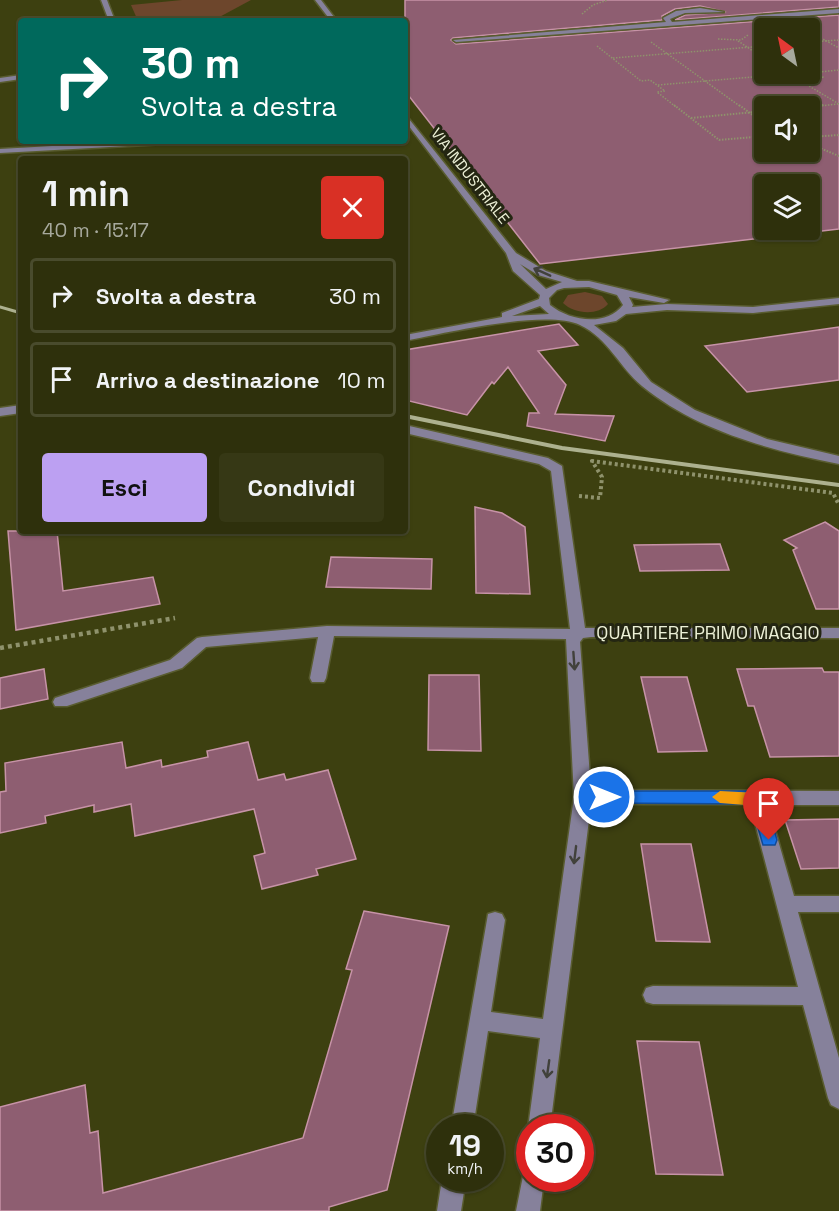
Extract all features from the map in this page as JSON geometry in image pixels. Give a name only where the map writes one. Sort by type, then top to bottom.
[{"type":"street","points":[[104,0],[111,18]]},
{"type":"street","points":[[318,0],[332,18]]},
{"type":"street","points":[[681,5],[690,10]]},
{"type":"street","points":[[670,24],[666,20],[670,14],[690,10],[714,11],[741,18]]},
{"type":"street","points":[[705,20],[714,11]]},
{"type":"street","points":[[456,40],[839,11]]},
{"type":"street","points":[[670,14],[705,20]]},
{"type":"street","points":[[0,80],[18,78]]},
{"type":"street","name":"VIA INDUSTRIALE","points":[[408,121],[511,253],[517,269],[545,297],[548,310],[561,317]]},
{"type":"street","points":[[0,152],[133,144]]},
{"type":"street","name":"VIA INDUSTRIALE","points":[[511,253],[542,273],[577,283],[601,285],[621,293],[736,309]]},
{"type":"street","points":[[489,321],[545,297],[553,288],[577,283]]},
{"type":"street","points":[[615,346],[622,314],[628,305],[621,293]]},
{"type":"street","points":[[408,337],[489,321],[561,317],[580,321],[607,320],[622,314],[667,307],[776,308],[839,301]]},
{"type":"street","points":[[580,321],[615,346],[644,382],[685,410],[723,428],[777,446],[839,460]]},
{"type":"street","points":[[0,412],[18,409]]},
{"type":"street","name":"QUARTIERE PRIMO MAGGIO","points":[[408,430],[551,464],[560,472],[578,634],[572,641],[583,797],[541,1114]]},
{"type":"street","points":[[318,678],[327,631]]},
{"type":"street","name":"QUARTIERE PRIMO MAGGIO","points":[[61,702],[176,664],[201,642],[327,631],[578,634],[591,632],[839,633]]},
{"type":"street","points":[[583,797],[839,798]]},
{"type":"street","points":[[757,797],[839,1098]]},
{"type":"street","points":[[787,904],[839,904]]},
{"type":"street","points":[[464,1114],[495,920]]},
{"type":"street","points":[[653,995],[813,996]]},
{"type":"street","points":[[480,1020],[553,1030]]},
{"type":"street","points":[[449,1211],[452,1192]]},
{"type":"street","points":[[528,1211],[530,1192]]},
{"type":"path","points":[[580,18],[588,8],[608,0]]},
{"type":"path","points":[[714,37],[735,40],[747,38],[746,35]]},
{"type":"path","points":[[644,37],[754,116]]},
{"type":"path","points":[[820,38],[839,48]]},
{"type":"path","points":[[735,40],[754,52]]},
{"type":"path","points":[[820,41],[839,40]]},
{"type":"path","points":[[591,41],[641,81],[650,80],[665,91],[657,92],[719,141],[754,137]]},
{"type":"path","points":[[612,58],[754,47]]},
{"type":"path","points":[[820,72],[839,70]]},
{"type":"path","points":[[658,86],[754,77]]},
{"type":"path","points":[[806,84],[839,104]]},
{"type":"path","points":[[820,106],[839,104]]},
{"type":"path","points":[[690,118],[754,112]]},
{"type":"path","points":[[820,136],[839,135]]},
{"type":"path","points":[[820,148],[839,156]]},
{"type":"path","points":[[562,495],[600,498],[602,477],[594,461],[832,494],[839,505]]},
{"type":"path","points":[[0,648],[175,618]]},
{"type":"shaded area","points":[[182,0],[251,0],[218,18],[137,18],[131,5]]},
{"type":"shaded area","points":[[585,292],[602,296],[608,304],[604,308],[586,312],[573,309],[563,303],[568,295]]},
{"type":"building","points":[[405,0],[839,0],[839,7],[675,20],[685,15],[726,12],[700,6],[675,9],[662,16],[662,20],[453,38],[451,40],[456,44],[754,21],[754,84],[820,84],[820,18],[799,18],[839,15],[839,229],[820,231],[820,174],[754,174],[754,239],[540,264],[408,95],[408,18],[405,18]]},
{"type":"building","points":[[559,324],[578,345],[538,351],[566,385],[555,414],[614,416],[605,441],[527,426],[529,413],[539,413],[508,367],[494,384],[492,382],[467,415],[408,401],[408,349]]},
{"type":"building","points":[[839,327],[839,380],[747,392],[705,346]]},
{"type":"building","points":[[475,507],[502,513],[525,527],[530,594],[476,593]]},
{"type":"building","points":[[825,522],[839,531],[839,609],[816,609],[793,550],[797,548],[784,540]]},
{"type":"building","points":[[8,531],[18,531],[18,534],[57,534],[63,591],[153,577],[160,604],[16,630]]},
{"type":"building","points":[[720,544],[729,570],[640,571],[634,545]]},
{"type":"building","points":[[331,557],[432,559],[431,589],[326,587]]},
{"type":"building","points":[[822,668],[824,672],[839,672],[839,756],[770,757],[754,706],[748,706],[737,669]]},
{"type":"building","points":[[44,669],[48,699],[0,709],[0,678]]},
{"type":"building","points":[[429,675],[479,675],[481,751],[428,750]]},
{"type":"building","points":[[641,677],[687,677],[707,751],[658,752]]},
{"type":"building","points":[[122,742],[126,768],[161,760],[162,767],[208,757],[207,751],[248,742],[258,780],[284,774],[286,780],[328,770],[356,859],[316,869],[318,875],[262,889],[254,856],[265,853],[254,809],[135,836],[131,804],[94,812],[94,805],[45,816],[46,823],[0,833],[0,792],[6,791],[5,763]]},
{"type":"building","points":[[839,819],[839,868],[801,869],[785,820]]},
{"type":"building","points":[[641,844],[691,844],[710,942],[656,941]]},
{"type":"building","points":[[364,911],[449,926],[387,1190],[329,1207],[329,1211],[0,1211],[0,1107],[85,1085],[90,1133],[98,1131],[103,1193],[303,1138],[352,970],[346,969]]},
{"type":"building","points":[[637,1041],[699,1042],[723,1175],[656,1174]]},
{"type":"railway","points":[[0,307],[18,312]]},
{"type":"railway","points":[[408,417],[562,448],[839,485]]},
{"type":"slow traffic","points":[[720,797],[757,797],[758,799]]},
{"type":"route","points":[[604,797],[757,797],[769,840]]}]
